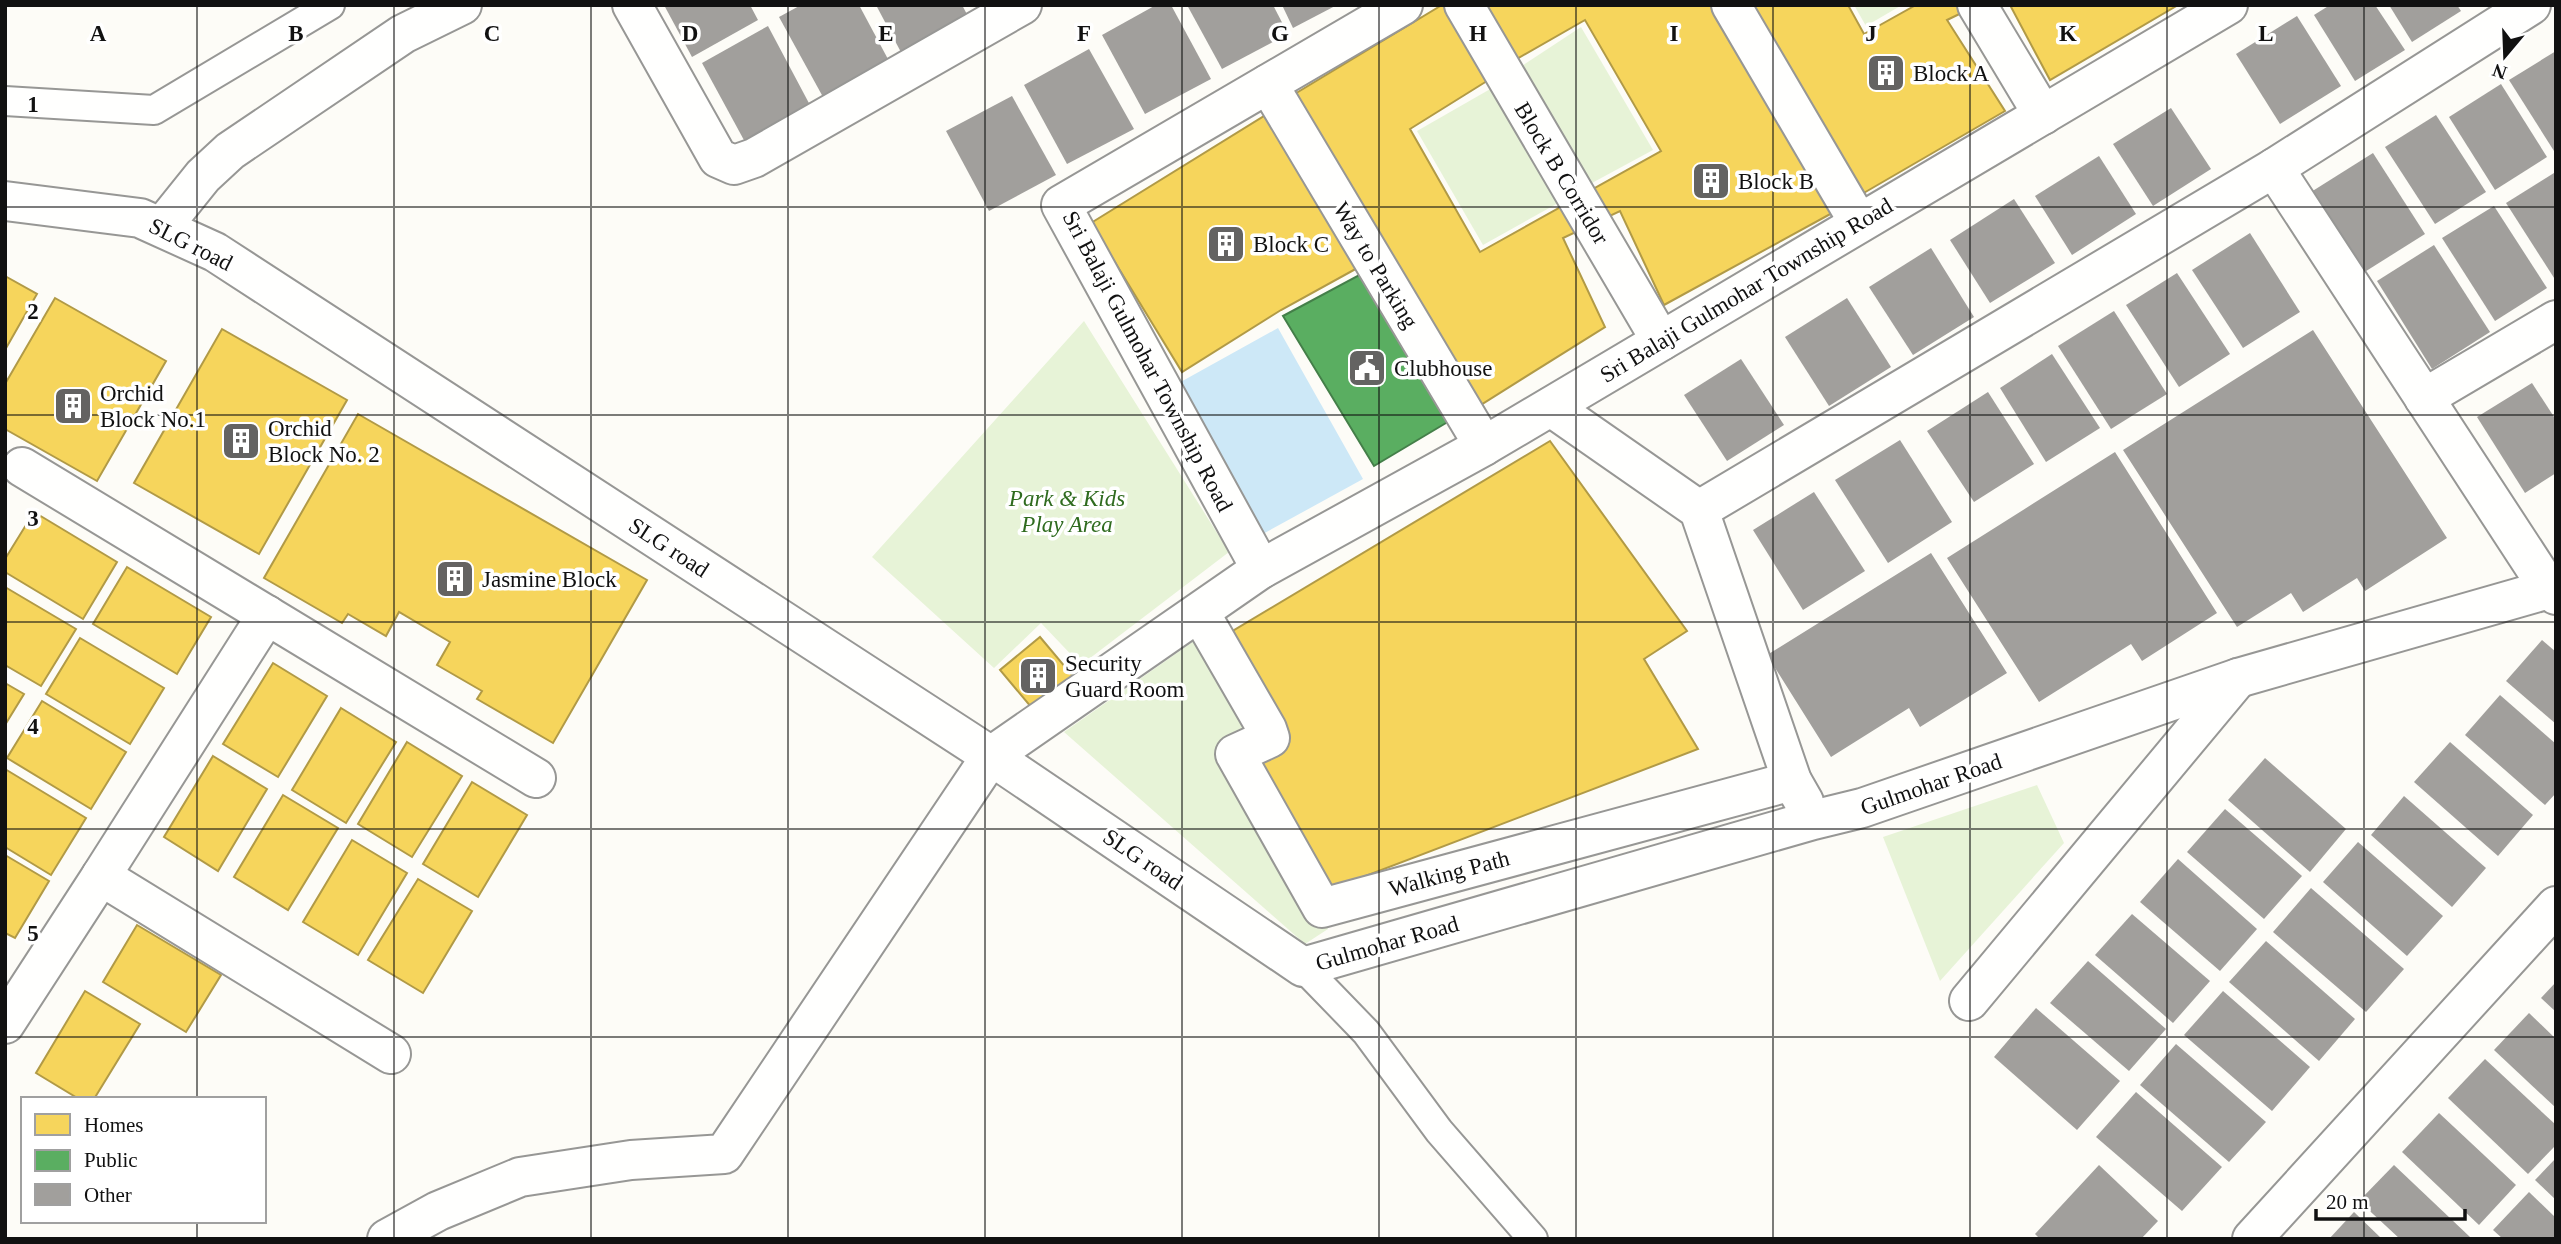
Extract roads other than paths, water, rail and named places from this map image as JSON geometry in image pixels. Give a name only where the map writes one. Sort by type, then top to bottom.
[{"type":"street","points":[[162,228],[203,176],[230,151],[403,34],[462,5]]},
{"type":"street","points":[[632,5],[718,158],[734,165],[754,158],[1022,5]]},
{"type":"street","name":"Sri Balaji Gulmohar Township Road","points":[[1261,569],[1060,205],[1403,5]]},
{"type":"street","name":"Block B Corridor","points":[[1464,5],[1661,341]]},
{"type":"street","points":[[1731,5],[1859,223]]},
{"type":"street","points":[[1977,5],[2043,115]]},
{"type":"street","name":"Sri Balaji Gulmohar Township Road","points":[[991,756],[1261,569],[1551,407],[2228,5]]},
{"type":"street","points":[[1699,510],[2274,168],[2531,5]]},
{"type":"street","name":"Way to Parking","points":[[1268,84],[1484,446]]},
{"type":"street","points":[[2274,168],[2424,398],[2554,590]]},
{"type":"street","name":"SLG road","points":[[5,201],[141,218],[215,252],[991,756],[1303,967]]},
{"type":"street","points":[[2424,398],[2556,320]]},
{"type":"street","points":[[1551,407],[1699,510],[1793,781],[1813,820]]},
{"type":"street","points":[[11,473],[267,615],[536,778]]},
{"type":"street","name":"Gulmohar Road","points":[[1303,967],[1862,808],[2238,678],[2554,590]]},
{"type":"street","name":"Walking Path","points":[[1200,612],[1270,738],[1235,754],[1322,908],[1793,781]]},
{"type":"street","points":[[5,1024],[267,615]]},
{"type":"street","points":[[1969,1001],[2238,678]]},
{"type":"street","points":[[387,1239],[438,1211],[520,1177],[631,1160],[724,1154],[991,756]]},
{"type":"street","points":[[101,876],[391,1054]]},
{"type":"street","points":[[2252,1239],[2556,906]]},
{"type":"lane","points":[[5,101],[154,110],[330,5]]},
{"type":"lane","points":[[1303,967],[1366,1032],[1439,1131],[1533,1239]]},
{"type":"water","points":[[1278,328],[1363,479],[1261,535],[1177,384]]},
{"type":"place","name":"Block A","points":[[1886,73]]},
{"type":"place","name":"Block B","points":[[1711,181]]},
{"type":"place","name":"Block C","points":[[1226,244]]},
{"type":"place","name":"Clubhouse","points":[[1367,368]]},
{"type":"place","name":"Orchid Block No.1","points":[[73,406]]},
{"type":"place","name":"Orchid Block No. 2","points":[[241,441]]},
{"type":"place","name":"Jasmine Block","points":[[455,579]]},
{"type":"place","name":"Security Guard Room","points":[[1038,676]]},
{"type":"park label","name":"Park & Kids Play Area","points":[[1067,511]]}]
